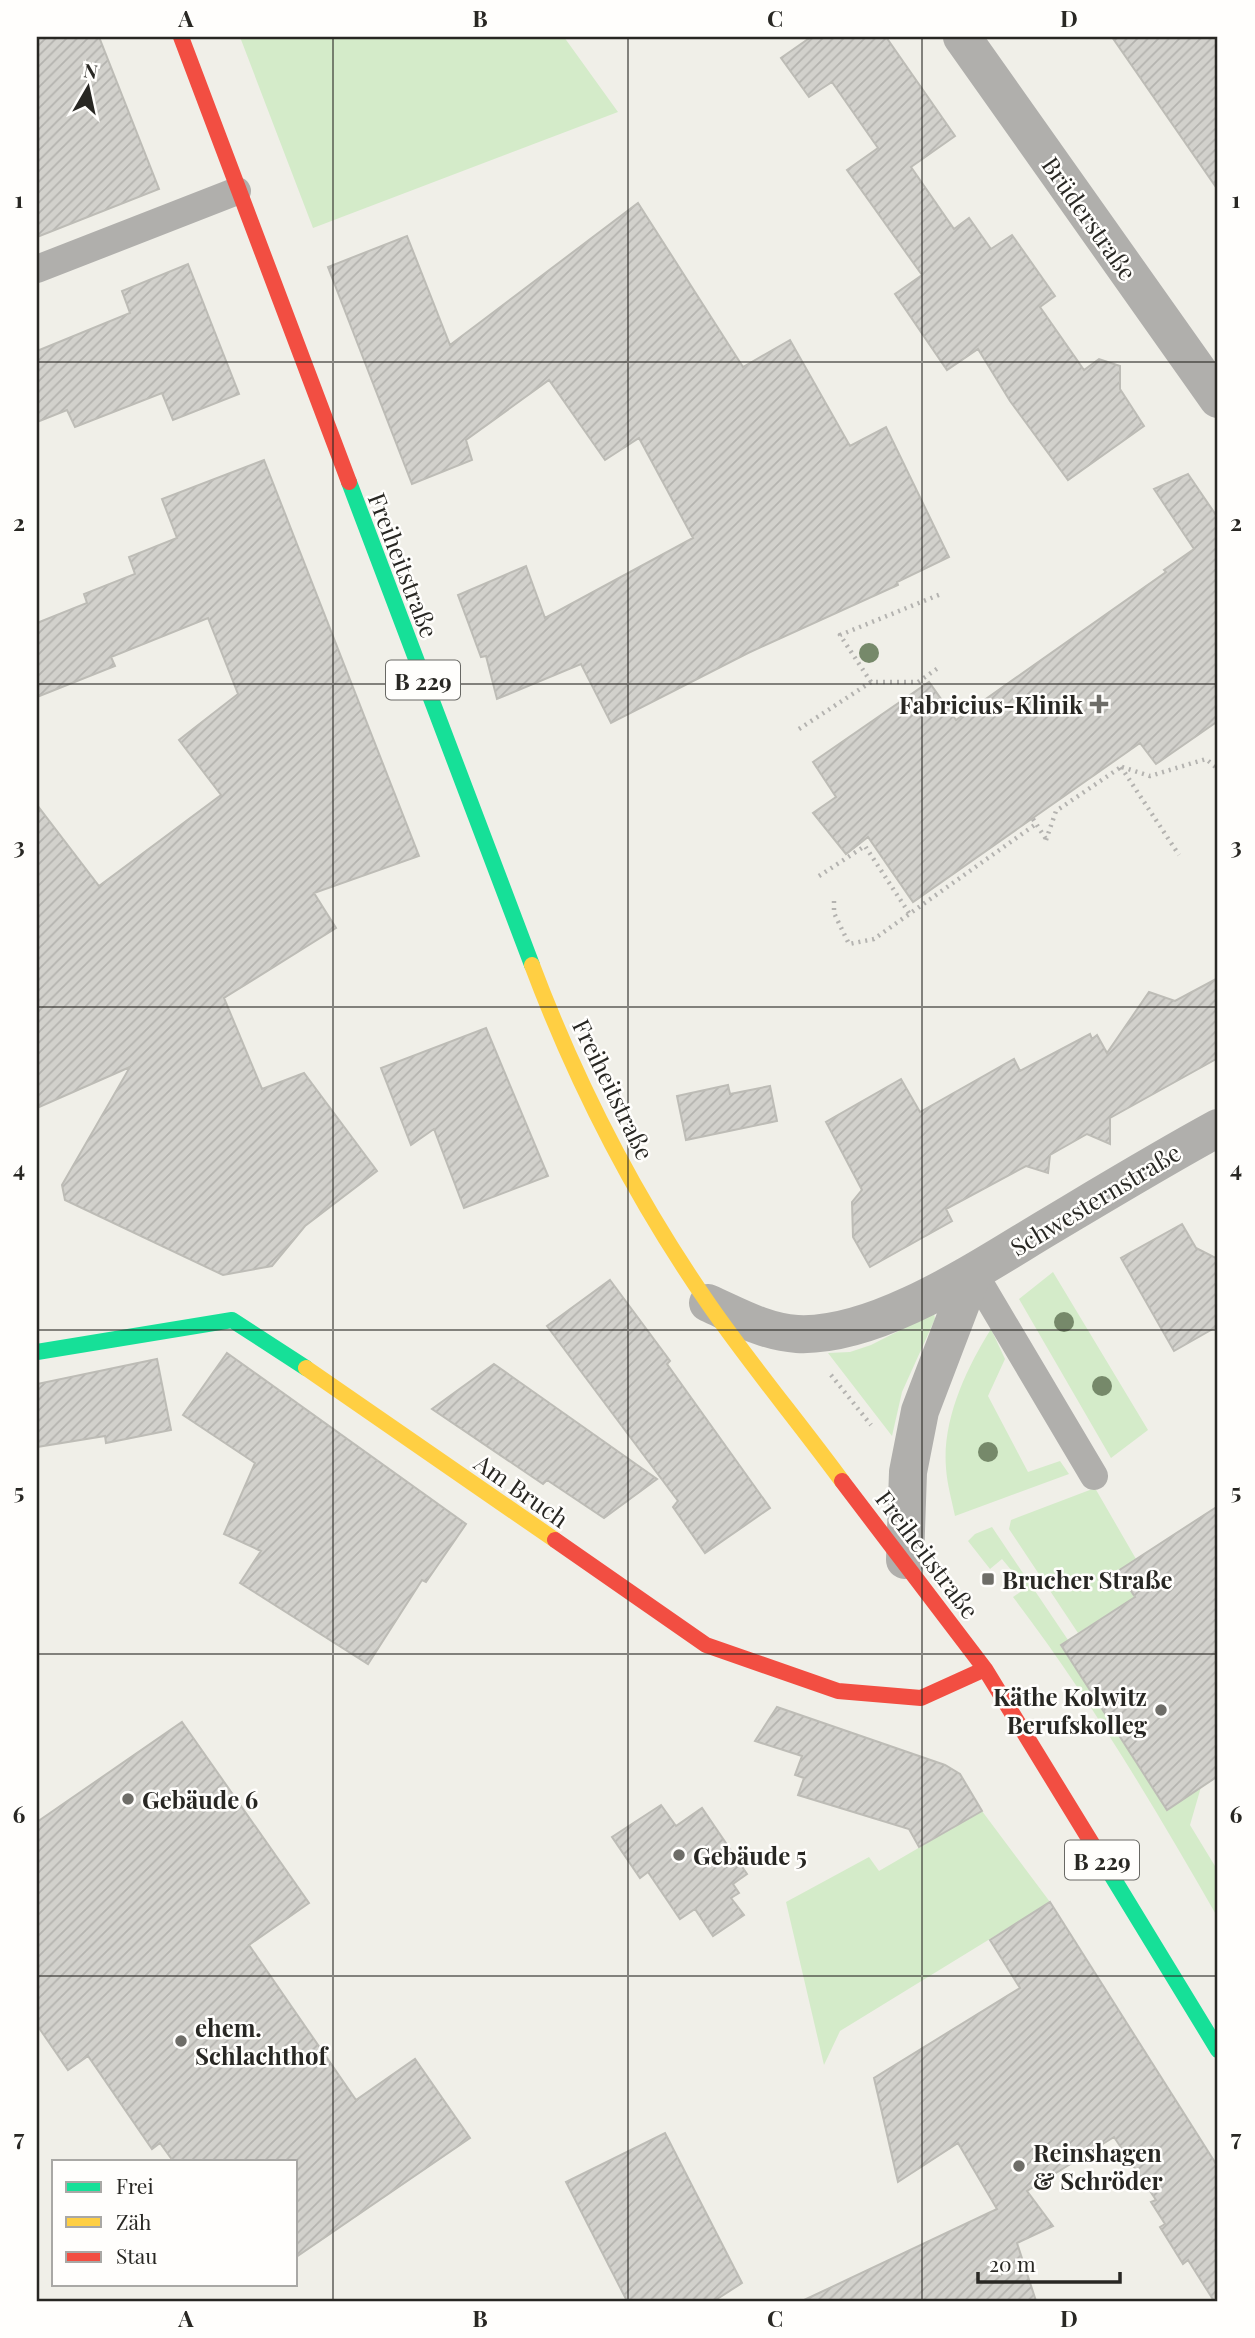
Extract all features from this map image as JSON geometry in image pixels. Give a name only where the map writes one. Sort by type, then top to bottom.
[{"type":"main road","name":"Freiheitstraße","points":[[181,37],[534,971],[589,1098],[660,1229],[708,1303],[905,1560],[985,1670],[1218,2050]]},
{"type":"main road","name":"Am Bruch","points":[[37,1352],[232,1320],[262,1337],[706,1645],[838,1691],[921,1698],[985,1670]]},
{"type":"street","name":"Brüderstraße","points":[[962,37],[1218,399]]},
{"type":"street","name":"Schwesternstraße","points":[[708,1303],[765,1329],[798,1334],[843,1331],[892,1313],[973,1272],[1218,1128]]},
{"type":"street","points":[[905,1560],[908,1472],[920,1410],[973,1272]]},
{"type":"lane","points":[[37,269],[237,191]]},
{"type":"lane","points":[[973,1272],[1094,1476]]},
{"type":"path","points":[[871,682],[840,635],[941,594]]},
{"type":"path","points":[[799,729],[871,682],[920,685],[941,666]]},
{"type":"path","points":[[1121,767],[1150,776],[1206,760],[1218,769]]},
{"type":"path","points":[[834,901],[834,913],[849,944],[874,939],[1034,822],[1046,840],[1056,811],[1121,767]]},
{"type":"path","points":[[1121,767],[1179,855]]},
{"type":"path","points":[[819,876],[865,846],[909,913]]},
{"type":"path","points":[[830,1375],[874,1429]]},
{"type":"green space","points":[[240,37],[564,37],[618,112],[313,228]]},
{"type":"green space","points":[[1053,1272],[1148,1430],[1111,1458],[1019,1299]]},
{"type":"green space","points":[[934,1313],[935,1319],[902,1392],[892,1436],[828,1353],[850,1352],[871,1345]]},
{"type":"green space","points":[[991,1329],[1005,1359],[988,1396],[1028,1472],[1060,1461],[1069,1474],[955,1516],[946,1468],[948,1432],[965,1378]]},
{"type":"green space","points":[[1095,1488],[1136,1559],[1135,1597],[1078,1633],[1009,1529],[1011,1520]]},
{"type":"green space","points":[[992,1527],[1068,1640],[1061,1645],[1166,1809],[1201,1787],[1190,1825],[1218,1871],[1218,1918],[1121,1754],[1069,1674],[1013,1597],[1026,1588],[1002,1559],[990,1569],[968,1541],[975,1534]]},
{"type":"green space","points":[[982,1811],[1050,1902],[840,2031],[824,2065],[786,1902],[869,1857],[879,1871]]},
{"type":"building","points":[[37,37],[99,37],[159,189],[37,237]]},
{"type":"building","points":[[811,37],[886,37],[955,136],[911,167],[954,229],[969,218],[991,249],[1012,235],[1055,296],[1040,307],[1084,370],[1099,359],[1120,366],[1120,389],[1144,426],[1068,480],[1010,401],[978,349],[947,370],[895,294],[922,275],[847,170],[878,148],[832,82],[809,97],[781,58]]},
{"type":"building","points":[[1112,37],[1218,37],[1218,190]]},
{"type":"building","points":[[638,203],[743,367],[790,340],[850,446],[886,427],[949,557],[897,582],[898,585],[748,653],[611,723],[581,664],[497,699],[486,656],[481,657],[458,595],[526,566],[545,618],[693,538],[639,438],[605,460],[549,380],[466,440],[472,460],[412,484],[328,267],[407,236],[450,345]]},
{"type":"building","points":[[188,264],[239,394],[173,420],[162,393],[75,427],[67,410],[37,422],[37,351],[130,313],[122,291]]},
{"type":"building","points":[[264,460],[419,856],[314,893],[336,928],[224,998],[262,1089],[304,1073],[377,1171],[305,1226],[272,1266],[223,1275],[65,1200],[62,1185],[130,1067],[37,1108],[37,805],[99,886],[221,795],[179,740],[238,694],[208,618],[111,657],[115,666],[37,697],[37,623],[87,603],[84,594],[135,574],[129,557],[177,538],[162,499]]},
{"type":"building","name":"Fabricius-Klinik","points":[[1188,474],[1218,518],[1218,721],[1156,764],[1140,743],[913,902],[868,837],[846,854],[813,813],[836,797],[813,762],[929,682],[956,720],[1166,572],[1164,570],[1194,549],[1154,489]]},
{"type":"building","points":[[1218,978],[1218,1058],[1110,1118],[1110,1144],[1087,1134],[1050,1155],[1048,1173],[1026,1166],[946,1209],[952,1221],[870,1267],[853,1237],[852,1202],[862,1190],[826,1122],[901,1079],[920,1112],[1014,1059],[1020,1071],[1090,1034],[1092,1039],[1097,1035],[1107,1053],[1149,992],[1175,1001]]},
{"type":"building","points":[[486,1028],[548,1176],[464,1208],[434,1129],[411,1145],[381,1068]]},
{"type":"building","points":[[728,1085],[730,1094],[770,1086],[777,1121],[686,1140],[677,1096]]},
{"type":"building","points":[[1182,1224],[1196,1248],[1218,1259],[1218,1326],[1174,1351],[1121,1258]]},
{"type":"building","points":[[610,1280],[670,1361],[667,1364],[770,1508],[705,1553],[673,1507],[678,1501],[547,1326]]},
{"type":"building","points":[[227,1353],[466,1524],[426,1582],[422,1580],[368,1664],[240,1583],[261,1551],[224,1534],[255,1463],[183,1415]]},
{"type":"building","points":[[157,1359],[171,1430],[106,1443],[105,1436],[37,1447],[37,1384]]},
{"type":"building","points":[[494,1364],[657,1479],[604,1518],[547,1480],[543,1484],[432,1409]]},
{"type":"building","name":"Käthe Kolwitz Berufskolleg","points":[[1218,1506],[1218,1776],[1167,1810],[1061,1645],[1135,1597],[1118,1571]]},
{"type":"building","points":[[777,1707],[945,1765],[960,1774],[982,1811],[919,1847],[909,1829],[798,1795],[804,1778],[795,1775],[802,1756],[755,1741]]},
{"type":"building","name":"ehem. Schlachthof","points":[[182,1722],[309,1903],[249,1945],[356,2100],[415,2059],[470,2138],[298,2256],[298,2160],[172,2160],[160,2143],[152,2149],[88,2056],[68,2070],[37,2025],[37,1822]]},
{"type":"building","name":"Gebäude 5","points":[[661,1805],[676,1826],[702,1808],[747,1874],[733,1884],[739,1893],[731,1898],[744,1915],[713,1936],[695,1909],[680,1919],[648,1872],[640,1878],[612,1837]]},
{"type":"building","points":[[1050,1902],[1218,2167],[1218,2301],[1214,2301],[1188,2260],[1183,2264],[1160,2227],[1165,2224],[1151,2202],[1156,2200],[1114,2137],[1027,2191],[1053,2226],[1017,2243],[1036,2301],[802,2301],[997,2209],[958,2143],[898,2182],[874,2078],[1020,1988],[990,1940]]},
{"type":"building","points":[[665,2133],[742,2283],[714,2301],[627,2301],[566,2182]]},
{"type":"traffic: fast","points":[[349,482],[532,965]]},
{"type":"traffic: fast","points":[[37,1352],[232,1320],[306,1368]]},
{"type":"traffic: fast","points":[[1107,1868],[1218,2050]]},
{"type":"traffic: slow","points":[[532,965],[588,1096],[656,1223],[724,1326],[842,1481]]},
{"type":"traffic: slow","points":[[306,1368],[555,1540]]},
{"type":"traffic: jam","points":[[181,37],[349,482]]},
{"type":"traffic: jam","points":[[842,1481],[985,1669],[1107,1868]]},
{"type":"traffic: jam","points":[[555,1540],[706,1645],[838,1691],[921,1698],[985,1669]]},
{"type":"place","name":"Fabricius-Klinik","points":[[1099,704]]},
{"type":"place","name":"Brucher Straße","points":[[988,1579]]},
{"type":"place","name":"Käthe Kolwitz Berufskolleg","points":[[1161,1710]]},
{"type":"place","name":"Gebäude 6","points":[[128,1799]]},
{"type":"place","name":"Gebäude 5","points":[[679,1855]]},
{"type":"place","name":"ehem. Schlachthof","points":[[181,2041]]},
{"type":"place","name":"Reinshagen & Schröder","points":[[1019,2166]]}]
